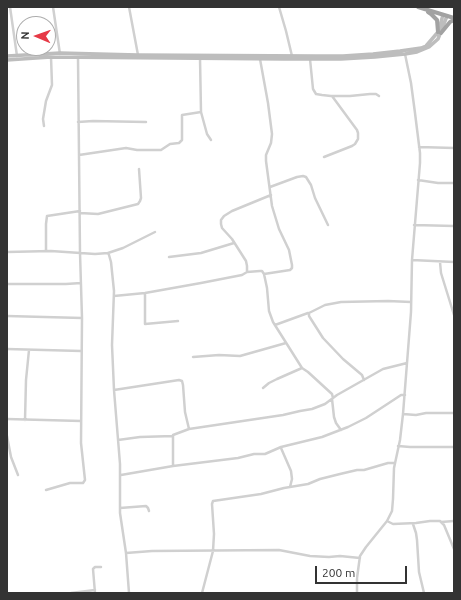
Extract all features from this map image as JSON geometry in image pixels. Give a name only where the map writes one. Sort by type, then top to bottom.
[{"type":"highway","points":[[418,7],[423,8],[445,15],[454,19],[439,32],[436,18],[423,8]]},
{"type":"main road","points":[[7,60],[60,55],[78,58],[141,56],[260,59],[341,59],[405,54],[417,52],[429,47],[438,39],[445,15]]},
{"type":"main road","points":[[56,55],[343,56],[421,48],[426,46],[439,32]]},
{"type":"street","points":[[10,7],[16,49]]},
{"type":"street","points":[[53,7],[60,55]]},
{"type":"street","points":[[129,7],[141,56]]},
{"type":"street","points":[[279,7],[292,56]]},
{"type":"street","points":[[356,593],[360,556],[388,521],[393,505],[395,463],[403,414],[411,302],[414,225],[420,163],[411,83],[405,54]]},
{"type":"street","points":[[44,126],[43,119],[46,101],[52,85],[51,57]]},
{"type":"street","points":[[46,490],[70,483],[83,483],[85,478],[81,443],[82,283],[80,253],[78,58]]},
{"type":"street","points":[[200,58],[201,112],[211,140]]},
{"type":"street","points":[[114,296],[145,293],[242,275],[248,272],[262,271],[264,274],[290,270],[292,267],[289,250],[274,216],[266,155],[272,143],[272,134],[260,59]]},
{"type":"street","points":[[310,59],[314,91],[316,94],[331,96],[376,94],[379,96]]},
{"type":"street","points":[[324,157],[352,146],[358,139],[357,130],[331,96]]},
{"type":"street","points":[[79,155],[126,148],[137,150],[161,150],[170,144],[182,140],[182,115],[201,112]]},
{"type":"street","points":[[78,122],[146,122]]},
{"type":"street","points":[[419,146],[454,148]]},
{"type":"street","points":[[46,251],[47,216],[80,212],[98,214],[138,204],[141,198],[139,169]]},
{"type":"street","points":[[270,187],[297,177],[306,177],[311,185],[315,198],[328,225]]},
{"type":"street","points":[[418,180],[438,184],[454,184]]},
{"type":"street","points":[[248,272],[246,261],[222,228],[222,218],[232,211],[271,195]]},
{"type":"street","points":[[414,225],[454,226]]},
{"type":"street","points":[[7,252],[46,251],[95,254],[108,253],[123,248],[155,232]]},
{"type":"street","points":[[169,257],[201,253],[234,243]]},
{"type":"street","points":[[108,253],[111,262],[114,296],[112,344],[121,475],[121,526],[126,553],[129,593]]},
{"type":"street","points":[[412,260],[454,262]]},
{"type":"street","points":[[440,262],[441,273],[454,315]]},
{"type":"street","points":[[264,274],[269,310],[272,320],[302,368],[332,394],[335,420],[340,430]]},
{"type":"street","points":[[7,284],[82,283]]},
{"type":"street","points":[[145,293],[145,324],[178,321]]},
{"type":"street","points":[[275,325],[309,313],[325,305],[341,302],[411,302]]},
{"type":"street","points":[[309,313],[309,316],[323,338],[343,359],[362,375],[364,380]]},
{"type":"street","points":[[7,316],[82,318]]},
{"type":"street","points":[[280,344],[284,340]]},
{"type":"street","points":[[193,357],[216,355],[240,356],[286,343]]},
{"type":"street","points":[[7,348],[82,352]]},
{"type":"street","points":[[26,420],[26,380],[29,350]]},
{"type":"street","points":[[118,440],[140,437],[173,436],[176,433],[189,429],[283,415],[312,409],[321,406],[341,392],[387,368],[407,363]]},
{"type":"street","points":[[263,388],[270,382],[302,368]]},
{"type":"street","points":[[114,390],[179,380],[182,381],[184,384],[185,412],[189,429]]},
{"type":"street","points":[[121,475],[173,466],[238,458],[254,454],[263,454],[281,447],[316,439],[340,430],[366,418],[401,395],[404,395]]},
{"type":"street","points":[[403,414],[416,415],[426,413],[454,413]]},
{"type":"street","points":[[7,419],[81,421]]},
{"type":"street","points":[[7,436],[11,457],[18,475]]},
{"type":"street","points":[[173,436],[173,466]]},
{"type":"street","points":[[398,446],[454,447]]},
{"type":"street","points":[[281,447],[291,471],[292,479],[290,487]]},
{"type":"street","points":[[202,593],[213,551],[213,501],[261,494],[308,484],[357,470],[364,470],[388,463],[395,463]]},
{"type":"street","points":[[120,508],[146,506],[149,512]]},
{"type":"street","points":[[388,521],[391,524],[454,521]]},
{"type":"street","points":[[441,522],[454,549]]},
{"type":"street","points":[[412,524],[418,540],[419,572],[424,593]]},
{"type":"street","points":[[126,553],[152,551],[279,550],[310,556],[360,558]]},
{"type":"street","points":[[71,593],[95,592],[93,568],[101,567]]}]
